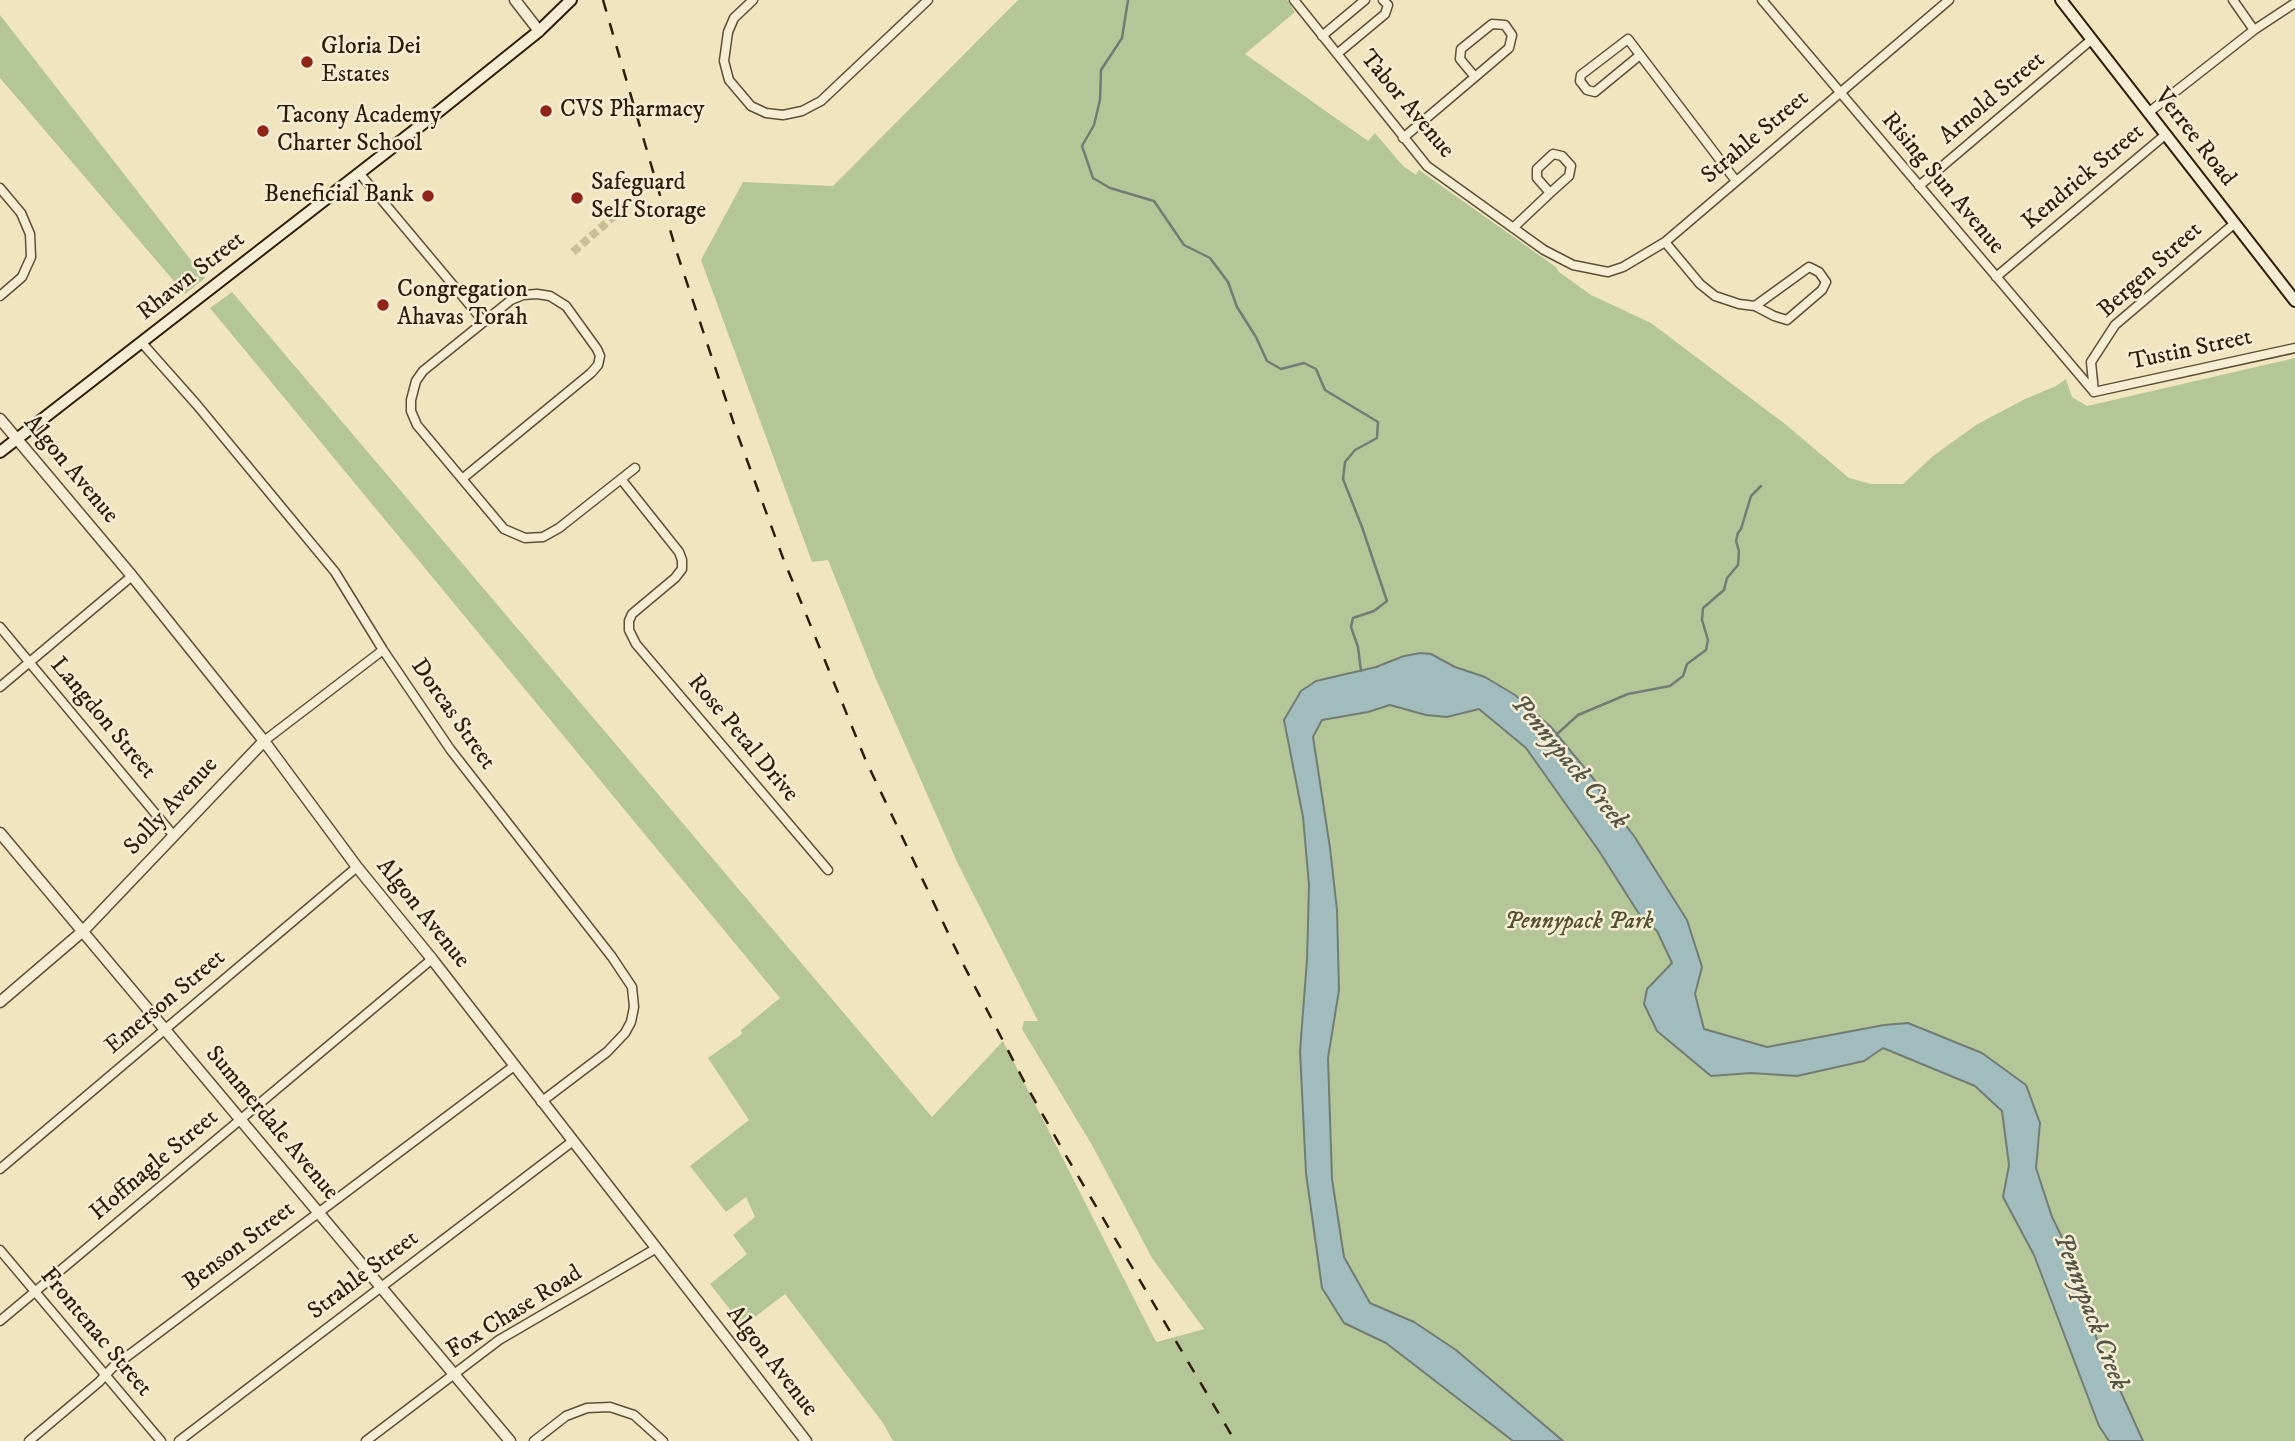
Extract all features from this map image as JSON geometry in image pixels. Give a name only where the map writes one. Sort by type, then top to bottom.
[{"type":"main road","name":"Rhawn Street","points":[[0,452],[360,174],[539,31],[571,0]]},
{"type":"main road","name":"Verree Road","points":[[2061,0],[2295,301]]},
{"type":"street","points":[[514,0],[539,31]]},
{"type":"street","points":[[753,0],[734,18],[728,32],[724,61],[729,80],[751,106],[766,113],[783,115],[802,111],[821,101],[928,0]]},
{"type":"street","name":"Tabor Avenue","points":[[1294,0],[1427,166],[1544,250],[1573,265]]},
{"type":"street","points":[[1322,36],[1365,0]]},
{"type":"street","points":[[1337,54],[1385,14],[1388,5],[1383,0]]},
{"type":"street","name":"Rising Sun Avenue","points":[[1762,0],[2094,392]]},
{"type":"street","name":"Strahle Street","points":[[1573,265],[1608,272],[1623,267],[1665,242],[1949,0]]},
{"type":"street","points":[[2233,0],[2254,30]]},
{"type":"street","name":"Kendrick Street","points":[[2148,113],[2254,30],[2295,3]]},
{"type":"street","points":[[1403,138],[1475,77],[1508,48],[1512,35],[1505,25],[1492,24],[1461,49],[1460,59],[1475,77]]},
{"type":"street","points":[[1640,55],[1595,92],[1587,90],[1580,81],[1581,75],[1628,39],[1736,181]]},
{"type":"street","name":"Arnold Street","points":[[1919,186],[2091,40]]},
{"type":"street","name":"Kendrick Street","points":[[1996,277],[2165,135]]},
{"type":"street","points":[[1513,228],[1550,194],[1569,176],[1571,166],[1562,156],[1553,154],[1537,169],[1537,178],[1550,194]]},
{"type":"street","points":[[360,174],[484,322]]},
{"type":"street","points":[[0,188],[22,213],[29,232],[31,257],[22,276],[0,296]]},
{"type":"street","name":"Bergen Street","points":[[2094,392],[2091,362],[2115,325],[2235,223]]},
{"type":"street","points":[[1665,242],[1700,284],[1715,296],[1755,306],[1787,320],[1822,290],[1826,282],[1819,272],[1809,267],[1755,306]]},
{"type":"street","points":[[463,479],[598,365],[600,356],[597,349],[566,306],[550,296],[537,294],[523,295],[511,300],[423,371],[416,381],[411,400],[411,411],[417,425],[504,529],[525,538],[543,537],[559,528],[635,468]]},
{"type":"street","name":"Dorcas Street","points":[[142,343],[197,405],[335,572],[383,650],[450,748],[612,957],[632,987],[634,1007],[625,1033],[607,1052],[541,1102]]},
{"type":"street","name":"Tustin Street","points":[[2094,392],[2295,348]]},
{"type":"street","name":"Algon Avenue","points":[[0,419],[132,576],[264,741],[358,867],[806,1441]]},
{"type":"street","name":"Rose Petal Drive","points":[[621,479],[679,552],[682,560],[681,569],[675,578],[632,614],[629,631],[645,654],[828,870]]},
{"type":"street","points":[[0,687],[132,576]]},
{"type":"street","name":"Langdon Street","points":[[0,627],[174,835]]},
{"type":"street","name":"Solly Avenue","points":[[0,1002],[83,931],[264,741],[383,650]]},
{"type":"street","name":"Summerdale Avenue","points":[[1,837],[83,931],[163,1030],[510,1441]]},
{"type":"street","name":"Emerson Street","points":[[0,1169],[358,867]]},
{"type":"street","name":"Hoffnagle Street","points":[[0,1321],[432,959]]},
{"type":"street","name":"Benson Street","points":[[29,1441],[113,1367],[514,1066]]},
{"type":"street","name":"Strahle Street","points":[[178,1441],[573,1141]]},
{"type":"street","name":"Fox Chase Road","points":[[366,1441],[499,1340],[655,1248]]},
{"type":"street","name":"Frontenac Street","points":[[0,1250],[161,1441]]},
{"type":"street","points":[[534,1441],[566,1416],[587,1408],[610,1407],[634,1415],[663,1441]]},
{"type":"green space","name":"Pennypack Park","points":[[1018,0],[1287,0],[1295,12],[1245,54],[1368,141],[1375,133],[1403,166],[1416,175],[1419,170],[1591,295],[1651,323],[1785,424],[1849,478],[1871,484],[1903,484],[1933,456],[1976,425],[2066,379],[2072,397],[2087,406],[2295,358],[2295,1441],[893,1441],[883,1423],[785,1294],[743,1326],[710,1284],[747,1254],[733,1235],[755,1217],[746,1197],[726,1212],[690,1166],[749,1120],[708,1058],[742,1034],[741,1030],[780,998],[210,308],[232,292],[932,1117],[1003,1041],[1155,1340],[1157,1342],[1204,1329],[1152,1258],[1092,1145],[1022,1029],[1024,1021],[1038,1021],[958,864],[876,679],[828,560],[812,562],[701,260],[743,182],[833,186]]},
{"type":"green space","points":[[0,15],[205,278],[185,294],[0,78]]},
{"type":"water","name":"Pennypack Creek","points":[[1421,653],[1431,654],[1455,667],[1485,677],[1515,695],[1551,727],[1596,782],[1600,792],[1634,836],[1687,920],[1702,967],[1695,994],[1704,1029],[1767,1047],[1908,1023],[1982,1053],[2026,1085],[2040,1123],[2036,1168],[2052,1217],[2086,1286],[2096,1337],[2143,1441],[2109,1441],[2099,1426],[2034,1255],[2003,1197],[2009,1165],[2002,1111],[1975,1086],[1883,1048],[1864,1061],[1797,1076],[1751,1073],[1711,1076],[1657,1031],[1644,1004],[1647,989],[1672,963],[1657,931],[1641,917],[1599,851],[1526,748],[1479,709],[1447,717],[1426,715],[1390,705],[1322,720],[1313,737],[1337,910],[1339,990],[1328,1058],[1332,1179],[1344,1257],[1370,1303],[1414,1322],[1456,1350],[1563,1441],[1513,1441],[1386,1343],[1344,1323],[1322,1288],[1306,1173],[1300,1051],[1309,885],[1303,817],[1284,720],[1301,691],[1316,681]]},
{"type":"waterway","points":[[1128,0],[1122,38],[1101,70],[1100,100],[1094,125],[1082,146],[1093,178],[1110,188],[1154,201],[1184,245],[1210,258],[1228,282],[1237,307],[1267,361],[1281,369],[1304,363],[1316,369],[1325,390],[1378,422],[1377,438],[1355,450],[1345,462],[1343,479],[1387,601],[1374,611],[1353,618],[1351,627],[1358,647],[1361,671]]},
{"type":"waterway","name":"Pennypack Creek","points":[[1556,735],[1578,715],[1628,694],[1670,686],[1683,676],[1687,664],[1706,650],[1708,640],[1702,620],[1703,608],[1724,590],[1727,578],[1738,565],[1738,533],[1751,496],[1761,486]]},
{"type":"tunnel","points":[[573,252],[627,205]]},
{"type":"railway","points":[[603,0],[676,250],[737,433],[783,558],[866,761],[961,960],[1026,1085],[1235,1441]]},
{"type":"place","name":"Gloria Dei Estates","points":[[307,62]]},
{"type":"place","name":"CVS Pharmacy","points":[[546,111]]},
{"type":"place","name":"Tacony Academy Charter School","points":[[263,131]]},
{"type":"place","name":"Beneficial Bank","points":[[428,196]]},
{"type":"place","name":"Safeguard Self Storage","points":[[577,198]]},
{"type":"place","name":"Congregation Ahavas Torah","points":[[383,305]]}]
